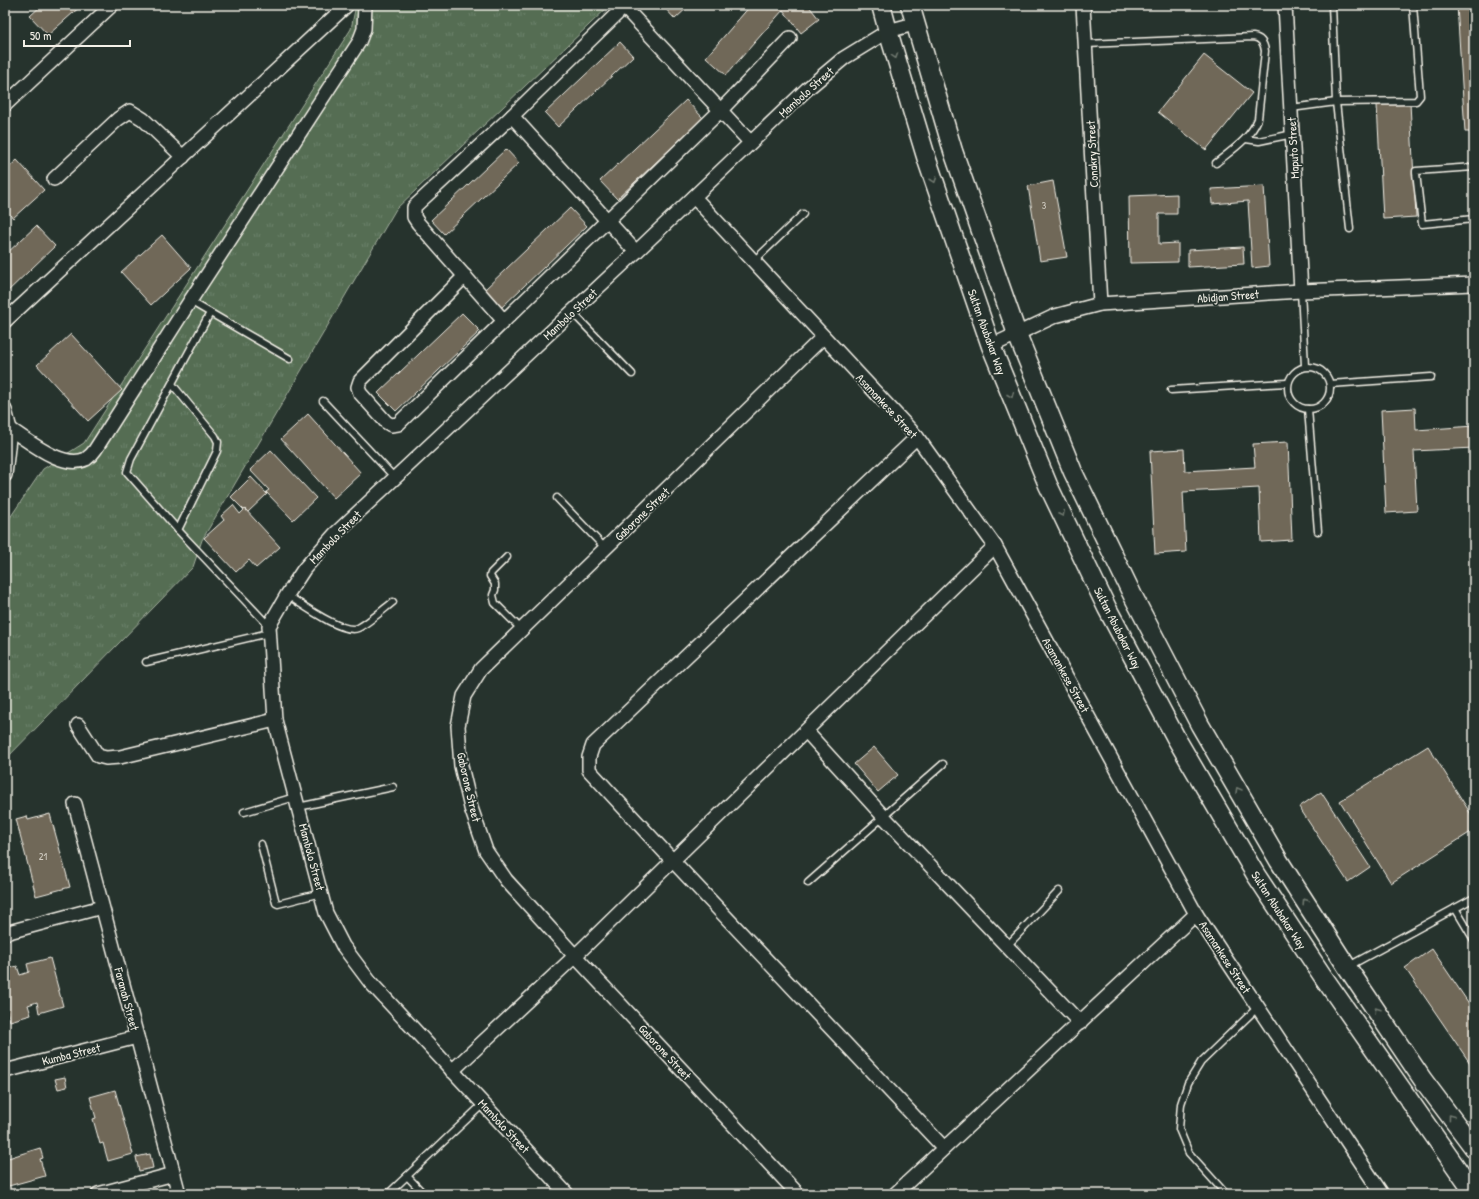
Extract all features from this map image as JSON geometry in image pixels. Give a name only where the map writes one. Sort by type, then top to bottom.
[{"type":"main road","name":"Sultan Abubakar Way","points":[[881,5],[927,160],[991,346],[1048,485],[1107,608],[1176,738],[1256,875],[1317,969],[1474,1193]]},
{"type":"main road","points":[[910,5],[914,24],[953,152],[1017,334],[1074,472],[1134,596],[1200,725],[1279,861],[1347,967],[1423,1080],[1474,1148]]},
{"type":"street","points":[[5,105],[112,5]]},
{"type":"street","points":[[5,321],[347,5]]},
{"type":"street","points":[[10,429],[55,457],[66,461],[75,462],[86,458],[96,450],[190,301],[359,42],[364,29],[365,5]]},
{"type":"street","name":"Conakry Street","points":[[1084,5],[1100,304]]},
{"type":"street","name":"Maputo Street","points":[[1285,5],[1301,291]]},
{"type":"street","points":[[504,321],[418,223],[414,216],[414,207],[512,116],[625,6],[750,142]]},
{"type":"street","name":"Mambolo Street","points":[[567,1194],[370,982],[343,946],[326,913],[275,720],[269,630],[287,595],[304,569],[335,534],[636,252],[750,142],[807,89],[844,58],[888,31],[914,24]]},
{"type":"street","points":[[465,276],[360,380],[358,387],[360,394],[386,422],[391,425],[398,424],[720,111],[790,38]]},
{"type":"street","points":[[54,179],[118,119],[130,112],[143,119],[183,157]]},
{"type":"street","points":[[512,116],[636,252]]},
{"type":"street","name":"Asamankese Street","points":[[694,197],[917,437],[995,546],[1196,914],[1382,1194]]},
{"type":"street","name":"Abidjan Street","points":[[991,346],[1055,316],[1100,304],[1301,291],[1474,284]]},
{"type":"street","name":"Gaborone Street","points":[[798,1194],[575,956],[506,880],[486,851],[471,808],[461,766],[458,726],[464,696],[482,670],[824,337]]},
{"type":"street","points":[[5,410],[10,429],[5,475]]},
{"type":"street","points":[[917,437],[593,745],[589,757],[589,770],[672,861],[944,1148]]},
{"type":"street","points":[[452,1071],[575,956],[995,546]]},
{"type":"street","points":[[78,726],[98,756],[106,758],[120,757],[275,720]]},
{"type":"street","points":[[806,732],[884,817],[1080,1023]]},
{"type":"street","name":"Faranah Street","points":[[75,804],[179,1194]]},
{"type":"street","points":[[5,933],[102,907]]},
{"type":"street","points":[[895,1194],[1196,914]]},
{"type":"street","name":"Kumba Street","points":[[5,1071],[137,1037]]},
{"type":"street","points":[[98,1194],[174,1174]]},
{"type":"lane","points":[[1332,5],[1336,102],[1350,230]]},
{"type":"lane","points":[[1291,108],[1336,102],[1416,101],[1419,99],[1420,96],[1412,5]]},
{"type":"lane","points":[[1086,44],[1257,37],[1264,45],[1258,119],[1246,139],[1216,163]]},
{"type":"lane","points":[[1246,139],[1258,140],[1293,134]]},
{"type":"lane","points":[[1474,167],[1416,171],[1422,224],[1474,219]]},
{"type":"lane","points":[[754,261],[803,214]]},
{"type":"lane","points":[[1301,291],[1305,366]]},
{"type":"lane","points":[[190,301],[290,359]]},
{"type":"lane","points":[[572,312],[632,374]]},
{"type":"lane","points":[[146,662],[269,630],[127,472],[131,459],[210,313]]},
{"type":"lane","points":[[1305,366],[1313,366],[1321,370],[1327,376],[1330,384],[1330,392],[1326,400],[1320,406],[1312,409],[1304,409],[1296,406],[1290,400],[1287,392],[1287,383],[1291,375],[1305,366]]},
{"type":"lane","points":[[1330,384],[1431,377]]},
{"type":"lane","points":[[1171,390],[1287,383]]},
{"type":"lane","points":[[172,384],[215,436],[218,442],[217,451],[178,530]]},
{"type":"lane","points":[[323,401],[395,478]]},
{"type":"lane","points":[[1308,409],[1318,531]]},
{"type":"lane","points":[[557,498],[606,549]]},
{"type":"lane","points":[[507,557],[491,573],[490,576],[495,584],[493,599],[495,603],[522,630]]},
{"type":"lane","points":[[287,595],[334,624],[346,629],[357,629],[393,602]]},
{"type":"lane","points":[[808,883],[943,764]]},
{"type":"lane","points":[[244,812],[393,787]]},
{"type":"lane","points":[[261,844],[276,903],[278,904],[321,893]]},
{"type":"lane","points":[[1007,946],[1059,891]]},
{"type":"lane","points":[[1347,967],[1474,898]]},
{"type":"lane","points":[[1455,908],[1474,940]]},
{"type":"lane","points":[[1226,1194],[1189,1153],[1179,1129],[1180,1104],[1188,1083],[1201,1062],[1258,1008]]},
{"type":"lane","points":[[388,1194],[483,1104]]},
{"type":"lane","points":[[407,1176],[424,1194]]},
{"type":"green space","points":[[356,5],[610,5],[396,209],[202,540],[193,567],[5,760],[5,525],[43,469],[84,443],[351,29]]},
{"type":"building","points":[[42,5],[82,5],[48,35],[30,16]]},
{"type":"building","points":[[662,5],[690,5],[675,19]]},
{"type":"building","points":[[751,5],[808,5],[819,19],[801,33],[783,10],[726,75],[706,57]]},
{"type":"building","points":[[1457,5],[1474,5],[1474,132],[1465,132]]},
{"type":"building","points":[[620,42],[633,56],[558,127],[545,113]]},
{"type":"building","points":[[1204,55],[1252,93],[1206,150],[1158,112]]},
{"type":"building","points":[[686,100],[703,118],[617,199],[600,181]]},
{"type":"building","points":[[1410,103],[1416,217],[1383,219],[1377,105]]},
{"type":"building","points":[[506,149],[519,163],[444,234],[431,220]]},
{"type":"building","points":[[17,160],[44,190],[13,218],[5,209],[5,171]]},
{"type":"building","points":[[1053,181],[1067,257],[1040,261],[1028,186]]},
{"type":"building","points":[[1264,186],[1269,266],[1252,268],[1248,201],[1212,204],[1211,189]]},
{"type":"building","points":[[1177,194],[1177,214],[1159,214],[1159,244],[1178,243],[1178,262],[1130,263],[1129,196]]},
{"type":"building","points":[[570,208],[587,226],[501,308],[484,290]]},
{"type":"building","points":[[36,226],[55,246],[5,294],[5,255]]},
{"type":"building","points":[[162,235],[191,268],[151,305],[121,272]]},
{"type":"building","points":[[1243,247],[1244,264],[1188,267],[1188,250]]},
{"type":"building","points":[[462,313],[480,331],[396,411],[378,393]]},
{"type":"building","points":[[71,334],[122,390],[88,421],[37,365]]},
{"type":"building","points":[[1415,408],[1416,430],[1474,426],[1474,448],[1414,451],[1417,511],[1386,513],[1381,410]]},
{"type":"building","points":[[308,414],[361,473],[334,498],[281,439]]},
{"type":"building","points":[[1288,442],[1292,540],[1261,542],[1259,488],[1183,492],[1186,552],[1155,554],[1150,451],[1184,449],[1185,471],[1255,467],[1253,444]]},
{"type":"building","points":[[271,450],[316,498],[293,520],[266,492],[269,490],[250,470]]},
{"type":"building","points":[[251,477],[267,494],[248,512],[231,497]]},
{"type":"building","points":[[233,505],[240,514],[245,509],[280,547],[256,568],[249,560],[236,572],[204,538],[224,520],[221,516]]},
{"type":"building","points":[[1428,746],[1474,819],[1474,830],[1391,883],[1340,801]]},
{"type":"building","points":[[874,747],[898,775],[878,792],[854,764]]},
{"type":"building","points":[[1321,792],[1370,867],[1348,882],[1299,807]]},
{"type":"building","points":[[50,814],[70,887],[36,896],[16,819],[27,816],[28,820]]},
{"type":"building","points":[[1432,949],[1474,1011],[1474,1069],[1405,968]]},
{"type":"building","points":[[50,958],[63,1006],[39,1013],[37,1002],[28,1005],[31,1015],[10,1021],[5,1003],[5,970],[17,966],[20,975],[29,972],[27,964]]},
{"type":"building","points":[[65,1077],[67,1087],[58,1089],[55,1079]]},
{"type":"building","points":[[115,1090],[133,1154],[108,1161],[103,1143],[100,1144],[93,1119],[96,1118],[90,1097]]},
{"type":"building","points":[[40,1148],[43,1158],[40,1159],[45,1176],[5,1187],[5,1159]]},
{"type":"building","points":[[150,1154],[153,1168],[139,1171],[136,1157]]}]
